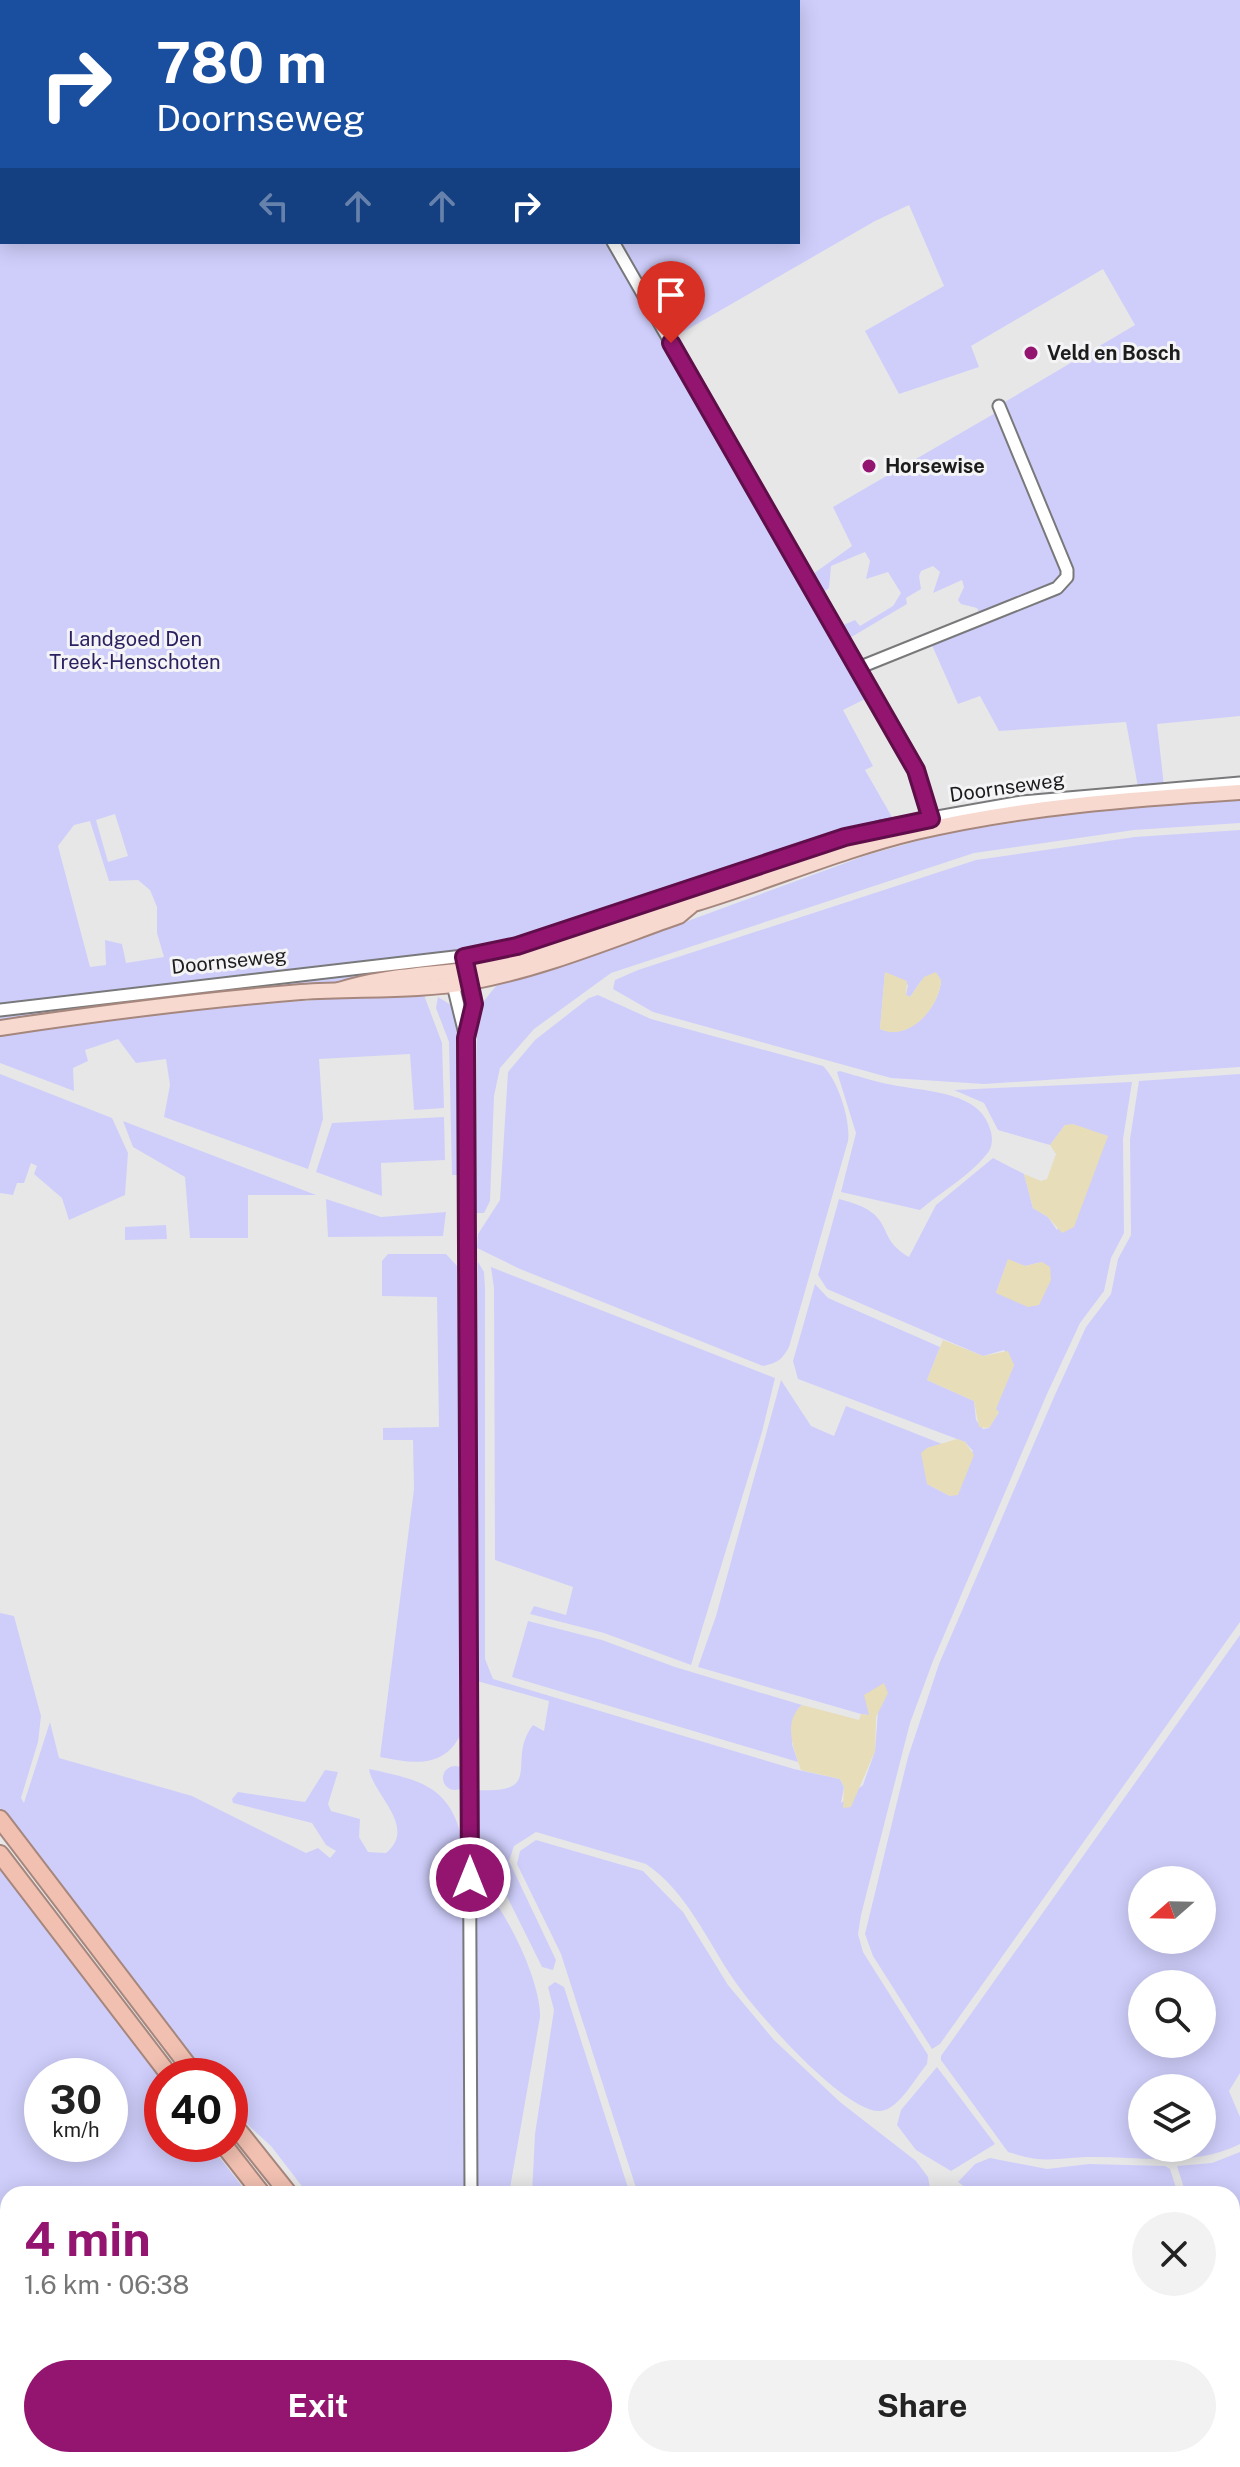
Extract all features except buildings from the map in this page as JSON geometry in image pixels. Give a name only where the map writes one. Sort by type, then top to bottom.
[{"type":"highway","points":[[0,1819],[182,2058]]},
{"type":"highway","points":[[0,1854],[156,2058]]},
{"type":"highway","points":[[248,2143],[283,2186]]},
{"type":"highway","points":[[237,2162],[256,2186]]},
{"type":"main road","name":"Doornseweg","points":[[339,990],[364,981],[467,970],[537,954],[666,908],[695,903],[850,851],[994,816],[1106,801],[1240,792]]},
{"type":"main road","name":"Doornseweg","points":[[0,1028],[220,998],[453,985],[467,970]]},
{"type":"street","points":[[614,244],[916,770],[931,819]]},
{"type":"street","points":[[858,668],[1057,588],[1067,577],[1067,570],[999,406]]},
{"type":"street","name":"Doornseweg","points":[[0,1010],[467,970],[517,946],[845,837],[1022,802],[1240,783]]},
{"type":"street","points":[[467,970],[474,1004],[466,1038],[471,2186]]},
{"type":"street","points":[[453,985],[466,1038]]},
{"type":"green space","points":[[800,0],[1240,0],[1240,716],[1157,724],[1164,786],[1138,787],[1126,722],[999,731],[980,696],[958,704],[931,643],[1067,585],[1003,403],[1135,325],[1103,269],[971,346],[979,367],[899,394],[865,331],[944,286],[909,205],[875,221],[676,336],[621,244],[800,244]]},
{"type":"green space","name":"Landgoed Den Treek-Henschoten","points":[[0,244],[609,244],[869,697],[843,710],[873,766],[865,770],[892,817],[496,948],[130,989],[0,1008]],"holes":[[[115,814],[128,856],[108,862],[96,820]],[[90,821],[109,881],[138,880],[150,890],[157,907],[157,933],[164,957],[126,963],[122,944],[105,940],[106,965],[90,967],[58,846],[74,825]]]},
{"type":"green space","points":[[997,412],[1062,570],[1063,581],[981,616],[977,608],[961,604],[958,600],[964,587],[962,580],[933,593],[940,572],[933,566],[921,571],[921,589],[906,598],[907,604],[848,639],[841,626],[855,620],[860,626],[893,606],[901,593],[888,572],[866,579],[870,561],[865,552],[831,566],[829,588],[822,593],[813,574],[852,546],[833,507]]},
{"type":"green space","points":[[1240,799],[1240,823],[1134,830],[974,853],[611,973],[534,1029],[500,1068],[494,1096],[490,1201],[484,1213],[476,1213],[477,1030],[483,1002],[496,986],[625,944],[867,855],[946,833],[1084,812]]},
{"type":"green space","points":[[1240,830],[1240,1067],[984,1084],[891,1078],[653,1012],[613,989],[615,980],[638,970],[976,860],[1135,837]],"holes":[[[885,973],[908,985],[906,995],[910,997],[921,981],[941,980],[935,1001],[921,1020],[902,1031],[880,1029]]]},
{"type":"green space","points":[[424,964],[427,972],[0,1026],[0,1012]]},
{"type":"green space","points":[[412,993],[424,995],[442,1043],[444,1108],[414,1110],[410,1054],[319,1059],[323,1119],[308,1169],[164,1117],[170,1085],[166,1059],[136,1063],[118,1039],[85,1050],[88,1061],[73,1068],[74,1091],[0,1063],[0,1036],[207,1008]]},
{"type":"green space","points":[[598,995],[651,1019],[823,1066],[834,1081],[845,1112],[848,1141],[789,1347],[776,1362],[763,1366],[520,1269],[477,1248],[478,1234],[500,1200],[508,1072],[535,1040],[589,998]]},
{"type":"green space","points":[[438,997],[451,1005],[458,1029],[461,1175],[452,1175],[449,1042],[436,1008]]},
{"type":"green space","points":[[837,1072],[965,1101],[986,1118],[992,1135],[990,1150],[971,1170],[920,1210],[841,1192],[856,1133]]},
{"type":"green space","points":[[0,1074],[112,1118],[128,1153],[125,1195],[69,1220],[62,1198],[34,1174],[37,1166],[31,1163],[24,1183],[17,1183],[13,1195],[0,1193]]},
{"type":"green space","points":[[1240,1074],[1240,1622],[940,2044],[932,2049],[873,1956],[865,1934],[908,1757],[939,1664],[1054,1397],[1086,1327],[1111,1294],[1118,1259],[1131,1235],[1130,1139],[1139,1081]]},
{"type":"green space","points":[[1132,1082],[1123,1139],[1124,1233],[1111,1258],[1104,1291],[1080,1323],[1047,1394],[933,1661],[910,1723],[858,1934],[863,1952],[928,2055],[927,2064],[907,2092],[894,2105],[881,2111],[865,2108],[846,2096],[824,2079],[780,2035],[734,1980],[684,1902],[646,1864],[536,1832],[514,1846],[509,1861],[556,1960],[553,1970],[542,1967],[476,1834],[476,1790],[498,1790],[511,1787],[518,1781],[525,1738],[533,1725],[544,1731],[549,1701],[477,1681],[478,1262],[484,1272],[485,1288],[485,1659],[493,1679],[794,1769],[840,1779],[844,1787],[841,1803],[863,1785],[875,1751],[878,1711],[869,1709],[869,1715],[861,1714],[698,1667],[716,1616],[781,1380],[811,1426],[834,1436],[846,1406],[942,1444],[927,1448],[927,1484],[950,1496],[973,1451],[965,1442],[798,1379],[793,1361],[815,1284],[828,1298],[940,1347],[927,1380],[974,1401],[976,1420],[983,1429],[989,1428],[999,1412],[995,1410],[1014,1365],[1004,1350],[983,1356],[827,1289],[818,1275],[839,1199],[870,1211],[878,1218],[891,1241],[909,1257],[936,1205],[993,1158],[1024,1174],[1033,1208],[1048,1217],[1057,1230],[1108,1136],[1065,1125],[1050,1145],[998,1130],[984,1103],[954,1090]],"holes":[[[1008,1260],[1025,1266],[1042,1262],[996,1293]]]},
{"type":"green space","points":[[444,1117],[445,1160],[381,1163],[382,1196],[316,1172],[332,1123]]},
{"type":"green space","points":[[123,1121],[316,1195],[248,1195],[248,1238],[190,1238],[185,1177],[133,1147]]},
{"type":"green space","points":[[326,1199],[381,1217],[446,1212],[443,1236],[328,1237]]},
{"type":"green space","points":[[166,1225],[167,1239],[125,1240],[125,1227]]},
{"type":"green space","points":[[388,1254],[446,1254],[458,1267],[463,1729],[448,1751],[429,1761],[417,1762],[380,1757],[414,1489],[413,1440],[383,1440],[383,1428],[439,1427],[437,1297],[382,1296],[382,1261]]},
{"type":"green space","points":[[491,1267],[775,1378],[762,1432],[691,1665],[604,1633],[530,1614],[534,1606],[566,1615],[573,1587],[495,1560],[494,1288]]},
{"type":"green space","points":[[0,1613],[14,1616],[41,1716],[38,1742],[21,1798],[24,1803],[50,1722],[59,1758],[192,1796],[306,1853],[318,1848],[330,1858],[336,1851],[326,1845],[312,1823],[233,1803],[232,1799],[238,1792],[305,1802],[325,1770],[338,1772],[328,1804],[331,1811],[360,1819],[359,1837],[368,1852],[386,1853],[395,1843],[396,1822],[369,1769],[404,1777],[431,1789],[442,1797],[458,1824],[463,1843],[464,2186],[302,2186],[271,2146],[248,2125],[248,2058],[192,2058],[0,1808]]},
{"type":"green space","points":[[528,1621],[602,1640],[675,1667],[802,1705],[798,1709],[792,1744],[798,1762],[512,1677]]},
{"type":"green space","points":[[1240,1635],[1240,2073],[1229,2091],[1240,2117],[1240,2144],[1216,2153],[1216,2074],[1128,2074],[1128,2158],[1043,2159],[1022,2156],[1008,2152],[941,2060]]},
{"type":"green space","points":[[455,1766],[464,1769],[467,1778],[464,1787],[455,1790],[446,1787],[443,1778],[446,1769]]},
{"type":"green space","points":[[536,1840],[643,1871],[683,1912],[728,1985],[774,2040],[840,2102],[916,2161],[928,2177],[930,2186],[635,2186],[561,1954],[517,1864],[520,1851]]},
{"type":"green space","points":[[0,1865],[145,2058],[144,2162],[223,2162],[242,2186],[0,2186]]},
{"type":"green space","points":[[481,1885],[491,1896],[511,1928],[528,1966],[539,2002],[540,2017],[510,2186],[477,2186],[477,1890]]},
{"type":"green space","points":[[555,1982],[564,1987],[627,2186],[532,2186],[535,2134],[554,2010],[548,1987]]},
{"type":"green space","points":[[937,2067],[995,2144],[951,2171],[916,2150],[897,2125],[901,2110]]},
{"type":"green space","points":[[1240,2152],[1240,2186],[1183,2186],[1177,2166],[1212,2163]]},
{"type":"green space","points":[[990,2158],[1047,2169],[1089,2164],[1165,2166],[1170,2169],[1175,2186],[964,2186],[958,2182],[975,2164]]},
{"type":"sand","points":[[885,972],[907,981],[906,995],[910,997],[924,977],[936,972],[941,980],[929,1011],[912,1027],[902,1031],[880,1029]]},
{"type":"sand","points":[[1073,1124],[1108,1136],[1074,1227],[1062,1233],[1048,1217],[1033,1208],[1024,1174],[1041,1181],[1047,1179],[1056,1154],[1050,1145],[1065,1125]]},
{"type":"sand","points":[[1008,1259],[1025,1266],[1042,1262],[1050,1267],[1051,1280],[1039,1305],[1028,1307],[996,1293]]},
{"type":"sand","points":[[943,1340],[983,1356],[1008,1351],[1014,1365],[996,1409],[999,1412],[989,1428],[979,1427],[974,1401],[927,1380]]},
{"type":"sand","points":[[957,1439],[965,1442],[974,1455],[958,1495],[950,1496],[927,1484],[921,1453],[927,1448]]},
{"type":"sand","points":[[884,1683],[888,1693],[876,1717],[875,1751],[851,1807],[843,1808],[844,1787],[840,1779],[801,1770],[791,1736],[792,1719],[802,1705],[859,1720],[861,1714],[869,1715],[864,1695]]},
{"type":"place","name":"Veld en Bosch","points":[[1031,353]]},
{"type":"place","name":"Horsewise","points":[[869,466]]},
{"type":"route","points":[[470,1878],[466,1038],[474,1004],[464,957],[517,946],[845,837],[881,827],[931,819],[916,770],[671,343]]}]
